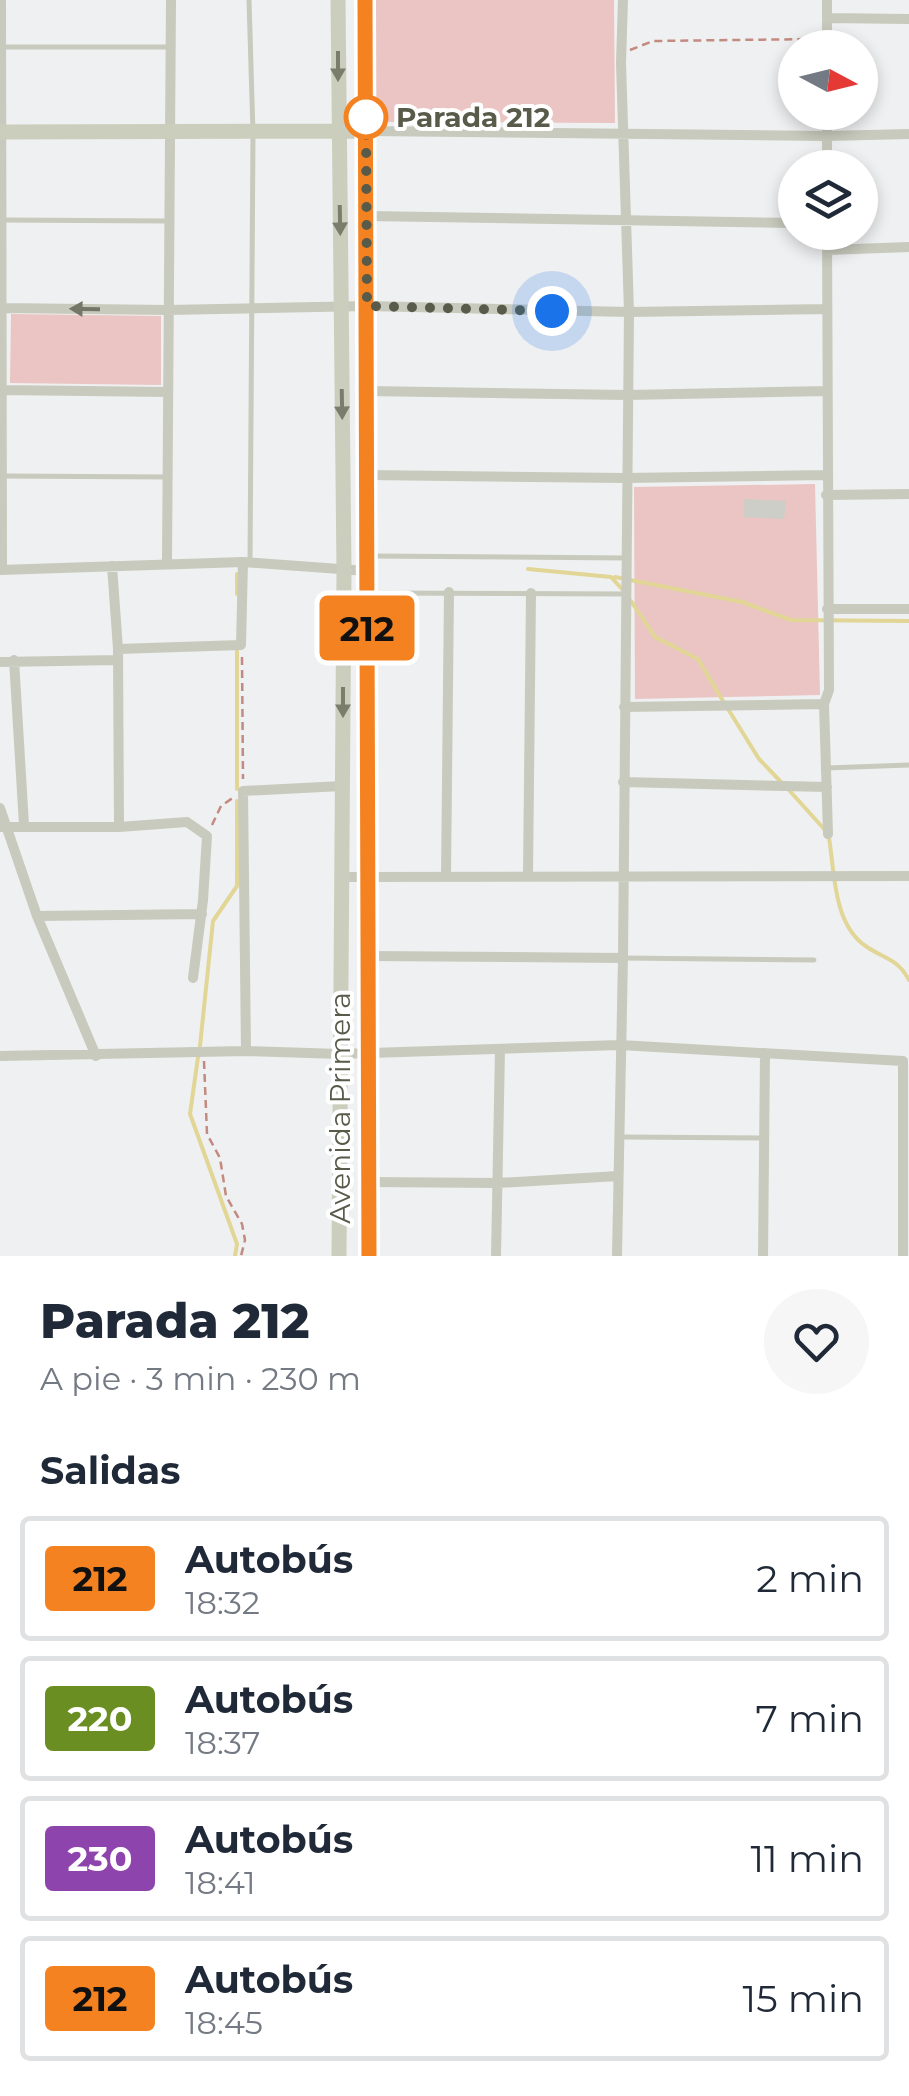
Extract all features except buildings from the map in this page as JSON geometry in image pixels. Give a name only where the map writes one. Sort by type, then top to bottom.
[{"type":"main road","name":"Avenida Primera","points":[[338,0],[344,570],[338,1256]]},
{"type":"main road","name":"Avenida Primera","points":[[365,0],[369,1256]]},
{"type":"main road","points":[[1,132],[366,131]]},
{"type":"street","points":[[2,0],[1,570],[167,562],[344,570],[367,563]]},
{"type":"street","points":[[167,562],[170,0]]},
{"type":"street","points":[[617,1256],[629,312],[624,0]]},
{"type":"street","points":[[827,0],[827,30]]},
{"type":"street","points":[[827,18],[909,19]]},
{"type":"street","points":[[827,130],[827,150]]},
{"type":"street","points":[[366,131],[909,134]]},
{"type":"street","points":[[367,216],[778,223]]},
{"type":"street","points":[[878,248],[909,247]]},
{"type":"street","points":[[826,250],[829,690],[824,704],[828,834]]},
{"type":"street","points":[[2,308],[367,306],[629,312],[826,309]]},
{"type":"street","points":[[1,390],[168,392]]},
{"type":"street","points":[[367,391],[626,395],[826,391]]},
{"type":"street","points":[[367,475],[826,475]]},
{"type":"street","points":[[826,495],[909,494]]},
{"type":"street","points":[[0,662],[242,645],[246,563]]},
{"type":"street","points":[[112,566],[118,655],[119,827]]},
{"type":"street","points":[[446,876],[449,592]]},
{"type":"street","points":[[528,874],[531,593]]},
{"type":"street","points":[[826,609],[909,609]]},
{"type":"street","points":[[14,660],[24,825]]},
{"type":"street","points":[[624,707],[824,704]]},
{"type":"street","points":[[623,782],[827,787]]},
{"type":"street","points":[[246,1051],[244,790],[342,786]]},
{"type":"street","points":[[0,808],[37,916],[96,1056]]},
{"type":"street","points":[[3,826],[119,827],[187,822],[206,836],[202,914],[193,978]]},
{"type":"street","points":[[342,877],[909,876]]},
{"type":"street","points":[[37,916],[202,914]]},
{"type":"street","points":[[368,956],[623,958]]},
{"type":"street","points":[[0,1056],[204,1051],[340,1054],[620,1045],[903,1061],[903,1256]]},
{"type":"street","points":[[496,1256],[500,1049]]},
{"type":"street","points":[[763,1256],[765,1053]]},
{"type":"street","points":[[369,1182],[498,1183],[618,1176]]},
{"type":"lane","points":[[246,563],[252,133],[249,0]]},
{"type":"lane","points":[[2,47],[170,47]]},
{"type":"lane","points":[[2,220],[170,221]]},
{"type":"lane","points":[[1,476],[168,477]]},
{"type":"lane","points":[[367,563],[626,558]]},
{"type":"lane","points":[[367,593],[626,594]]},
{"type":"lane","points":[[826,768],[909,765]]},
{"type":"lane","points":[[623,958],[814,960]]},
{"type":"lane","points":[[619,1137],[766,1138]]},
{"type":"path","points":[[622,58],[639,44],[652,41],[778,42]]},
{"type":"path","points":[[206,836],[221,806],[244,790],[242,645]]},
{"type":"path","points":[[204,1051],[207,1134],[220,1158],[226,1196],[242,1224],[245,1240],[240,1256]]},
{"type":"shaded area","points":[[367,0],[614,0],[615,123],[378,122],[370,113]]},
{"type":"shaded area","points":[[11,314],[161,316],[161,385],[10,383]]},
{"type":"shaded area","points":[[815,484],[820,695],[635,699],[634,487]]},
{"type":"waterway","points":[[528,569],[611,577],[622,589]]},
{"type":"waterway","points":[[237,574],[237,594]]},
{"type":"waterway","points":[[615,577],[742,602],[791,620],[909,621]]},
{"type":"waterway","points":[[631,601],[655,637],[698,659],[723,701]]},
{"type":"waterway","points":[[237,651],[237,789]]},
{"type":"waterway","points":[[728,709],[759,759],[781,782]]},
{"type":"waterway","points":[[788,789],[825,830]]},
{"type":"waterway","points":[[200,1046],[213,921],[237,886],[237,801]]},
{"type":"waterway","points":[[829,838],[838,898],[848,926],[867,947],[896,963],[909,980]]},
{"type":"waterway","points":[[198,1057],[190,1114],[237,1244],[235,1256]]},
{"type":"bus line","name":"212","points":[[365,0],[369,1256]]},
{"type":"place","name":"Parada 212","points":[[366,117]]},
{"type":"route","points":[[366,117],[367,306],[552,311]]}]
